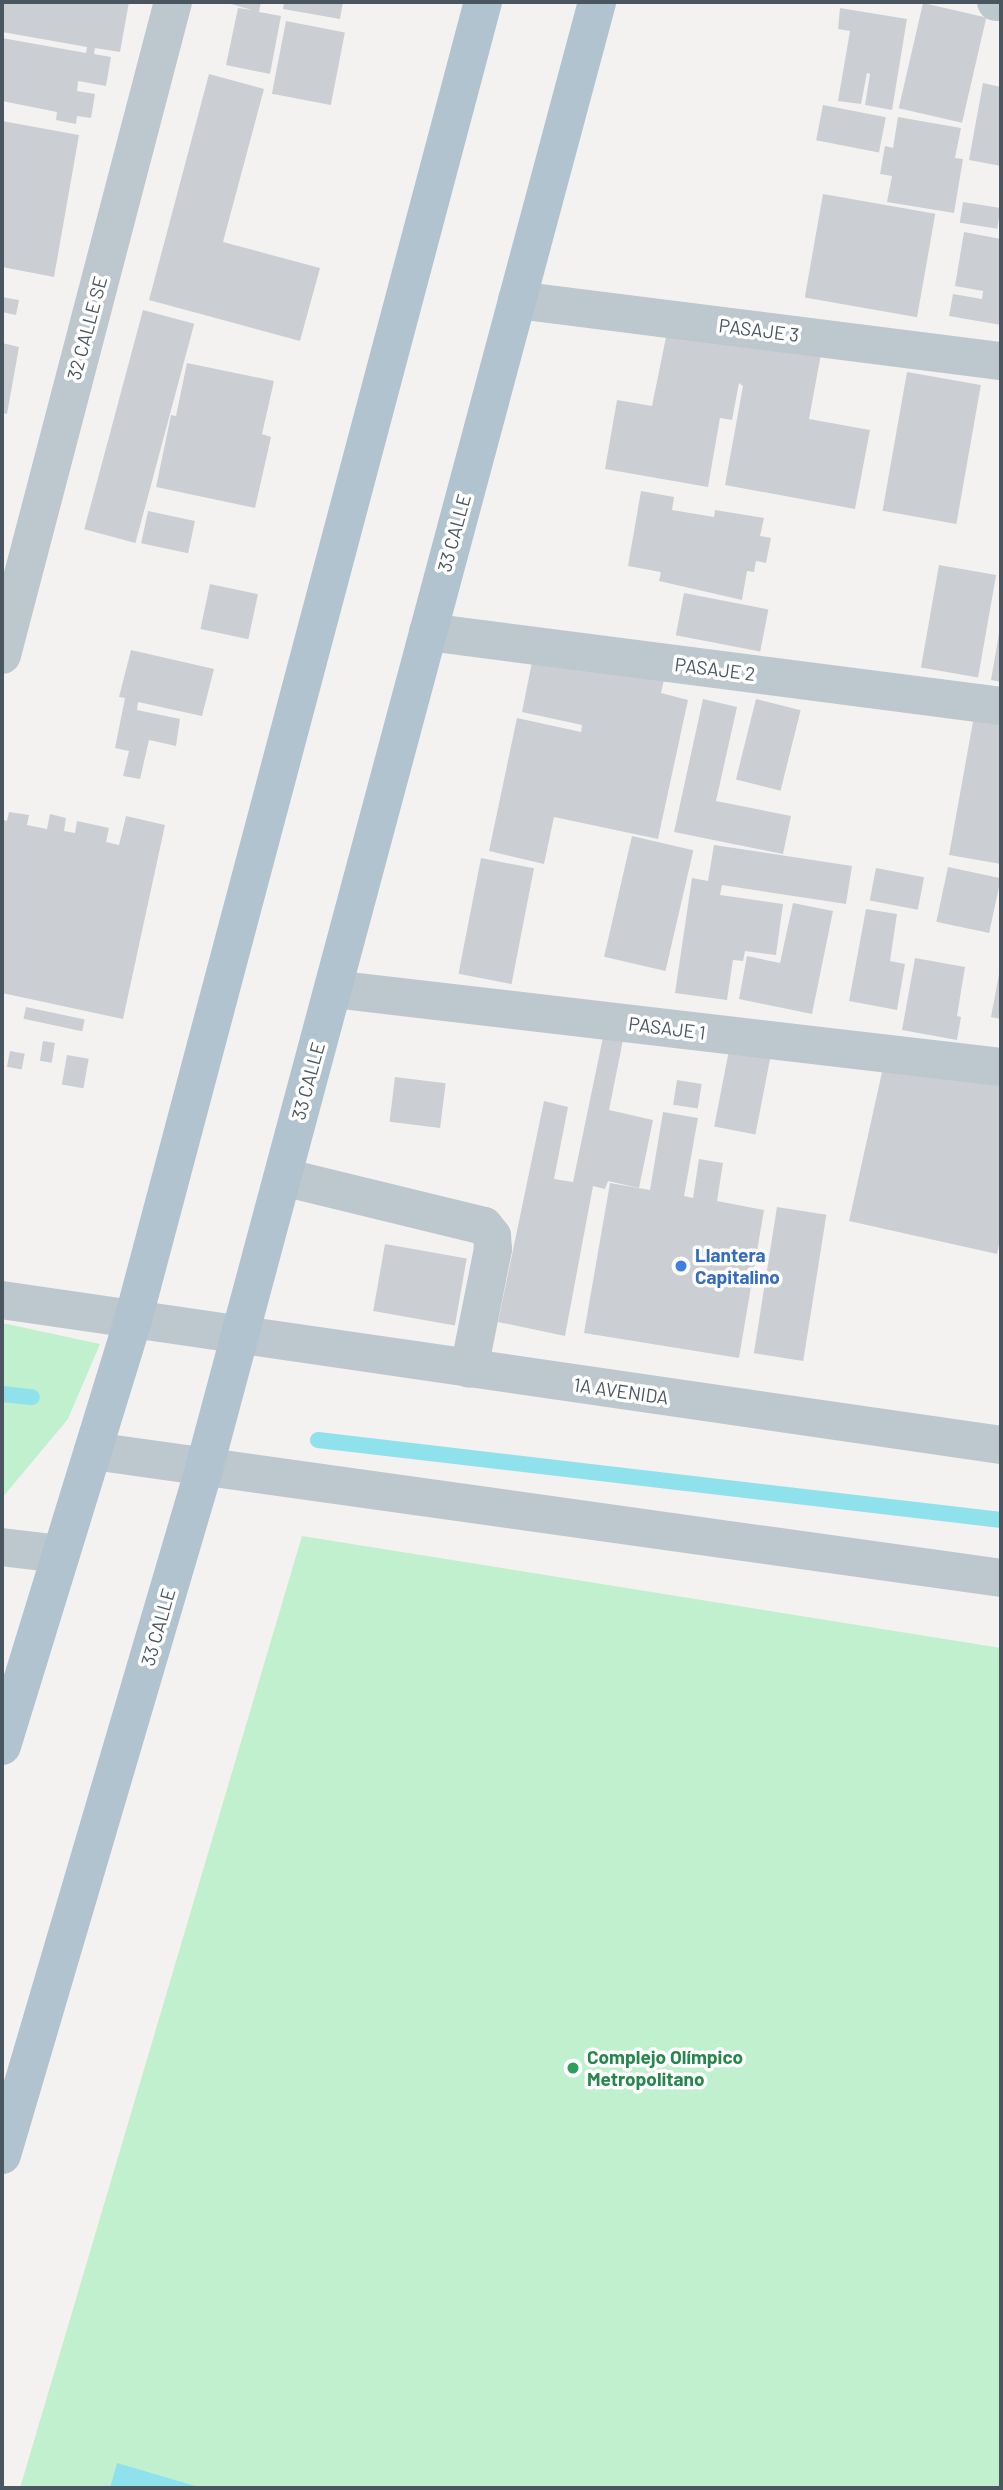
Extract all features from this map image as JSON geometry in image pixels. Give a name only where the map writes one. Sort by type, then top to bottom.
[{"type":"main road","points":[[2,1746],[133,1320],[483,2]]},
{"type":"main road","name":"33 CALLE","points":[[2,2155],[204,1469],[597,2]]},
{"type":"street","name":"32 CALLE SE","points":[[2,655],[173,2]]},
{"type":"street","points":[[996,2],[1001,2]]},
{"type":"street","name":"PASAJE 3","points":[[517,300],[1001,361]]},
{"type":"street","name":"PASAJE 2","points":[[428,632],[1001,706]]},
{"type":"street","name":"PASAJE 1","points":[[333,989],[1001,1067]]},
{"type":"street","points":[[283,1177],[484,1226],[492,1236],[493,1249],[469,1369]]},
{"type":"street","points":[[2,1300],[133,1320]]},
{"type":"street","name":"1A AVENIDA","points":[[133,1320],[1001,1445]]},
{"type":"street","points":[[93,1451],[204,1469],[1001,1578]]},
{"type":"street","points":[[2,1546],[59,1554]]},
{"type":"green space","points":[[2,1323],[100,1344],[68,1419],[2,1498]]},
{"type":"green space","name":"Complejo Olímpico Metropolitano","points":[[302,1536],[1001,1648],[1001,2488],[20,2488]]},
{"type":"water","points":[[117,2463],[202,2488],[110,2488]]},
{"type":"building","points":[[2,2],[129,2],[120,52],[95,48],[94,54],[111,57],[106,86],[78,81],[77,91],[95,94],[91,118],[77,116],[76,124],[56,120],[57,112],[2,101],[2,38],[86,53],[87,47],[2,32]]},
{"type":"building","points":[[224,2],[261,2],[259,12],[281,16],[270,74],[226,65],[238,8],[252,10]]},
{"type":"building","points":[[284,2],[343,2],[340,19],[283,9]]},
{"type":"building","points":[[923,3],[986,18],[962,123],[899,108]]},
{"type":"building","points":[[840,8],[907,19],[892,110],[865,105],[870,74],[867,73],[861,104],[838,101],[850,31],[838,29]]},
{"type":"building","points":[[286,21],[345,32],[331,105],[272,94]]},
{"type":"building","points":[[209,74],[264,89],[223,242],[320,268],[300,341],[149,300]]},
{"type":"building","points":[[983,83],[1001,87],[1001,166],[969,160]]},
{"type":"building","points":[[823,105],[886,117],[879,153],[816,140]]},
{"type":"building","points":[[898,117],[961,128],[955,158],[963,159],[954,213],[887,202],[892,176],[880,174],[885,146],[893,148]]},
{"type":"building","points":[[2,121],[79,135],[54,277],[2,267]]},
{"type":"building","points":[[823,194],[935,214],[917,317],[805,297]]},
{"type":"building","points":[[963,202],[1001,208],[997,229],[960,223]]},
{"type":"building","points":[[964,232],[1001,239],[1001,325],[949,316],[953,294],[982,299],[983,291],[955,286]]},
{"type":"building","points":[[2,297],[19,300],[16,315],[2,312]]},
{"type":"building","points":[[143,310],[194,324],[135,543],[84,529]]},
{"type":"building","points":[[667,332],[823,343],[809,419],[870,430],[855,509],[725,485],[743,386],[739,383],[732,420],[720,418],[708,487],[605,469],[617,400],[652,406]]},
{"type":"building","points":[[2,343],[19,347],[7,414],[2,413]]},
{"type":"building","points":[[187,363],[274,381],[262,434],[271,437],[255,508],[156,487],[171,415],[176,416]]},
{"type":"building","points":[[907,372],[981,385],[956,524],[883,511]]},
{"type":"building","points":[[641,491],[674,497],[672,510],[714,517],[715,510],[764,518],[760,536],[771,538],[766,563],[756,561],[754,572],[747,571],[742,600],[659,581],[661,572],[628,566]]},
{"type":"building","points":[[148,511],[195,521],[188,553],[141,543]]},
{"type":"building","points":[[939,565],[996,575],[978,677],[921,667]]},
{"type":"building","points":[[210,584],[258,594],[248,639],[200,629]]},
{"type":"building","points":[[684,593],[768,609],[760,652],[676,635]]},
{"type":"building","points":[[1001,628],[1001,682],[991,680]]},
{"type":"building","points":[[131,650],[214,669],[202,716],[138,702],[137,710],[180,719],[176,746],[149,740],[140,779],[123,776],[129,751],[115,748],[125,698],[119,697]]},
{"type":"building","points":[[534,652],[664,680],[661,693],[688,700],[658,839],[554,817],[544,864],[489,851],[517,718],[581,732],[582,725],[522,712]]},
{"type":"building","points":[[703,699],[737,707],[716,801],[791,816],[783,854],[674,832]]},
{"type":"building","points":[[756,699],[801,710],[781,791],[736,780]]},
{"type":"building","points":[[974,716],[1001,721],[1001,864],[949,855]]},
{"type":"building","points":[[9,812],[29,815],[27,825],[47,829],[50,814],[66,818],[64,831],[75,833],[77,821],[109,828],[106,842],[119,845],[126,816],[165,825],[123,1019],[2,993],[2,819],[7,821]]},
{"type":"building","points":[[632,836],[693,850],[665,971],[604,957]]},
{"type":"building","points":[[714,845],[852,866],[846,904],[722,885],[720,895],[783,904],[776,955],[745,951],[743,961],[733,960],[727,1000],[675,993],[692,878],[708,881]]},
{"type":"building","points":[[481,858],[534,868],[511,984],[458,974]]},
{"type":"building","points":[[948,867],[1001,878],[989,933],[936,922]]},
{"type":"building","points":[[876,868],[924,877],[918,910],[870,900]]},
{"type":"building","points":[[793,903],[833,911],[812,1014],[739,999],[747,956],[780,963]]},
{"type":"building","points":[[866,909],[897,914],[890,961],[905,964],[897,1010],[849,1001]]},
{"type":"building","points":[[915,958],[965,967],[957,1016],[961,1017],[957,1040],[902,1030]]},
{"type":"building","points":[[1001,970],[1001,1019],[991,1017]]},
{"type":"building","points":[[26,1007],[85,1019],[82,1031],[24,1019]]},
{"type":"building","points":[[603,1037],[623,1040],[609,1110],[653,1120],[639,1188],[608,1181],[605,1189],[593,1186],[565,1336],[498,1322],[544,1101],[568,1107],[554,1179],[573,1182]]},
{"type":"building","points":[[43,1041],[55,1043],[52,1063],[40,1061]]},
{"type":"building","points":[[730,1045],[771,1053],[755,1134],[714,1126]]},
{"type":"building","points":[[10,1051],[25,1054],[22,1070],[7,1067]]},
{"type":"building","points":[[886,1054],[1001,1080],[1001,1234],[997,1254],[849,1221]]},
{"type":"building","points":[[67,1055],[89,1059],[83,1088],[62,1085]]},
{"type":"building","points":[[395,1077],[446,1083],[440,1128],[390,1122]]},
{"type":"building","points":[[677,1080],[702,1084],[698,1109],[673,1105]]},
{"type":"building","points":[[663,1112],[698,1118],[684,1196],[693,1198],[699,1159],[723,1163],[717,1201],[764,1210],[739,1358],[584,1333],[610,1183],[650,1190]]},
{"type":"building","points":[[777,1207],[826,1215],[803,1361],[754,1353]]},
{"type":"building","points":[[385,1244],[467,1258],[455,1325],[373,1311]]},
{"type":"waterway","points":[[2,1394],[32,1397]]},
{"type":"waterway","points":[[318,1440],[1001,1520]]},
{"type":"place","name":"Llantera Capitalino","points":[[681,1266]]},
{"type":"place","name":"Complejo Olímpico Metropolitano","points":[[573,2068]]}]
